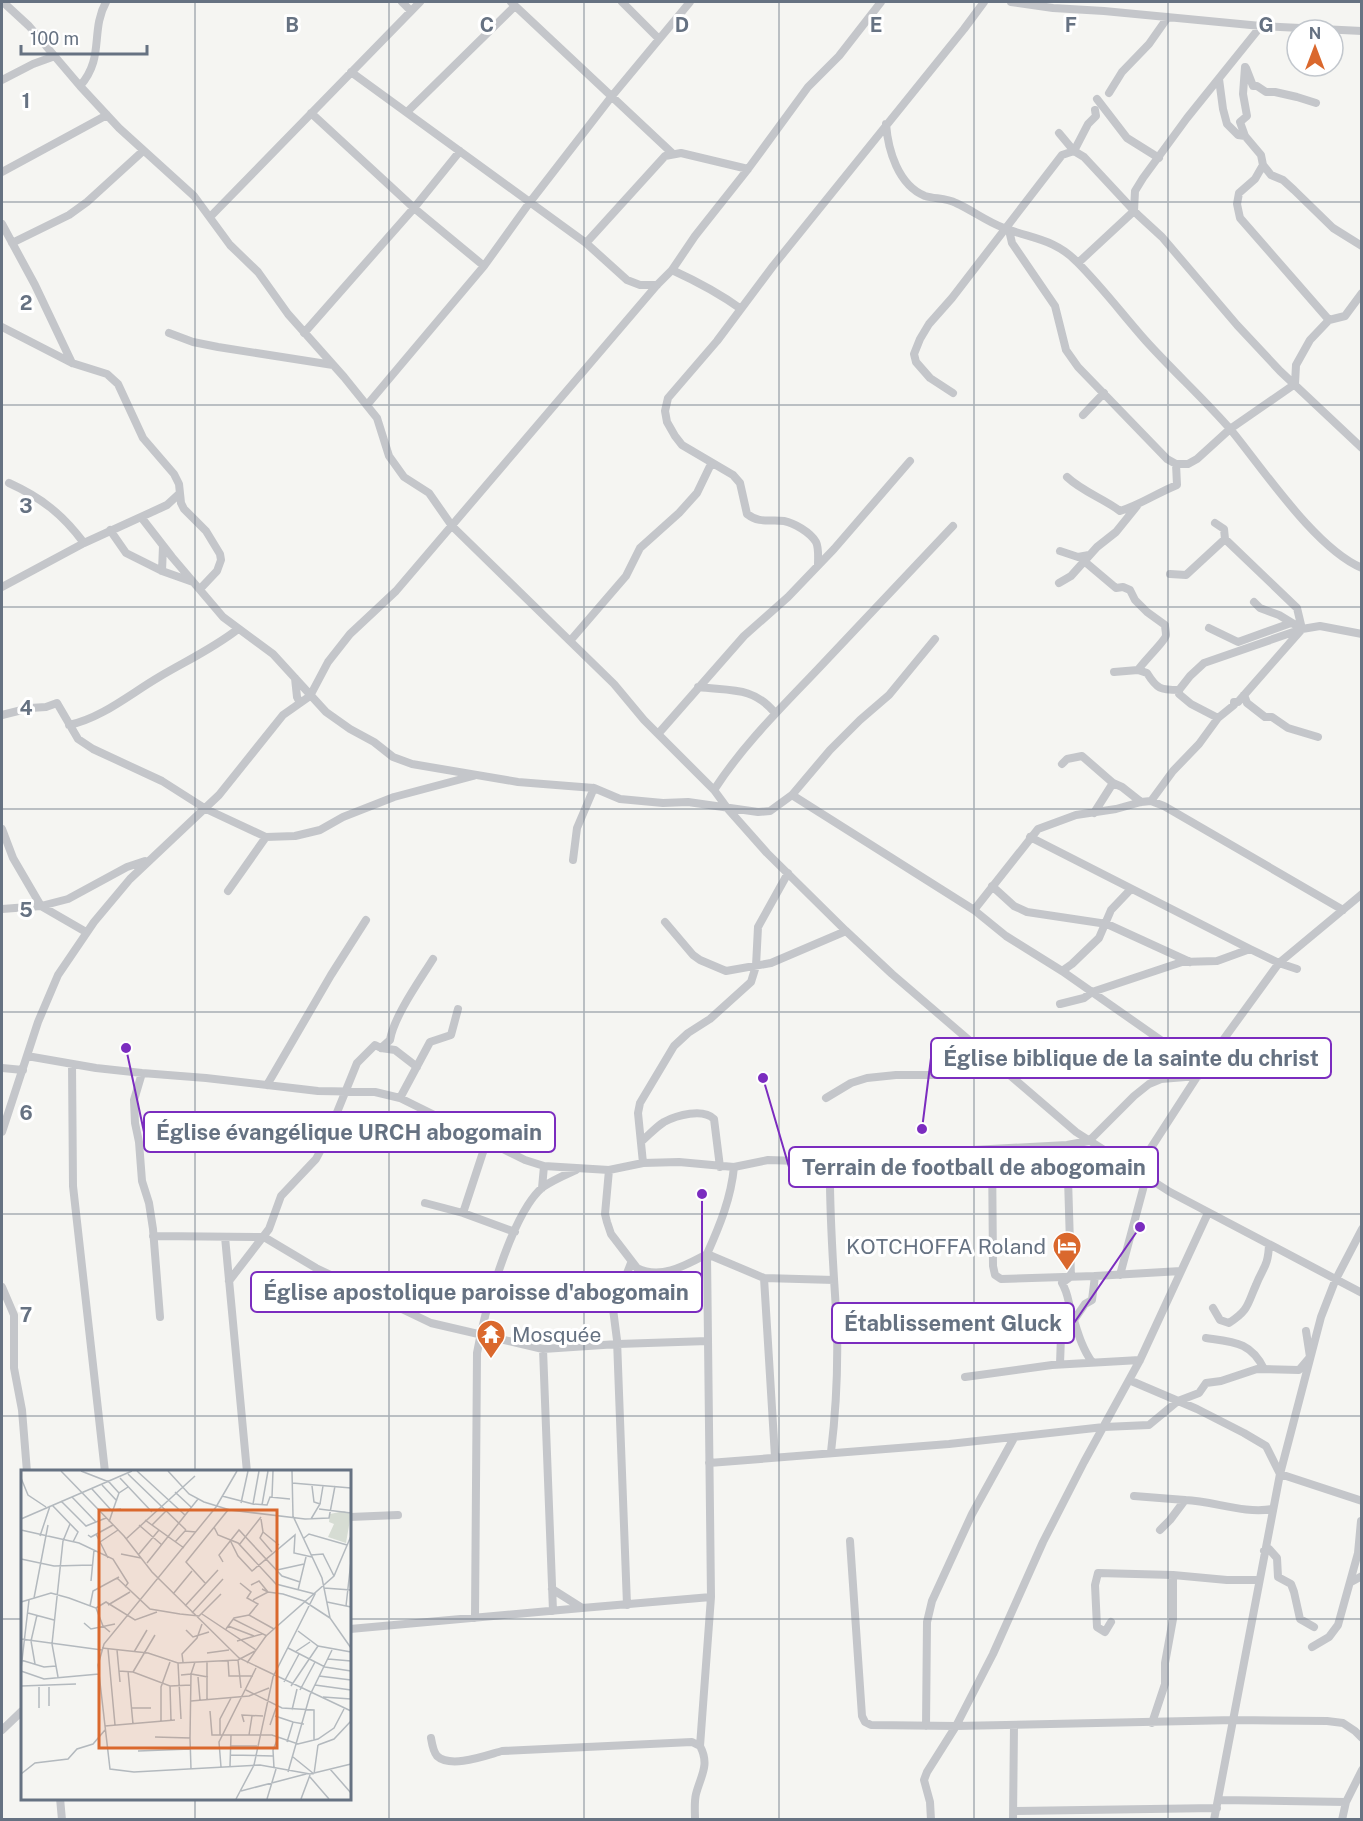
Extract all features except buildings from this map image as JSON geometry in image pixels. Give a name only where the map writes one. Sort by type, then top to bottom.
[{"type":"street","points":[[3,2],[29,26],[107,115],[143,151],[194,196],[211,216],[230,245],[258,272],[304,333],[367,405],[380,424],[389,456],[404,477],[429,493],[452,525],[614,684],[788,873],[846,931],[1003,1071],[1089,1141],[1146,1178],[1208,1213],[1362,1293]]},
{"type":"street","points":[[402,2],[411,11]]},
{"type":"street","points":[[211,216],[420,2]]},
{"type":"street","points":[[622,2],[659,39]]},
{"type":"street","points":[[367,405],[484,266],[612,96],[690,2]]},
{"type":"street","points":[[2,1132],[38,1022],[58,975],[87,932],[148,860],[206,808],[254,753],[283,715],[310,696],[328,662],[350,634],[396,591],[672,270],[695,236],[808,87],[839,57],[881,2]]},
{"type":"street","points":[[818,565],[816,542],[808,533],[786,521],[763,522],[754,519],[747,514],[744,494],[740,483],[733,475],[682,445],[667,422],[665,411],[668,398],[717,341],[984,2]]},
{"type":"street","points":[[1011,2],[1053,8],[1261,26],[1362,31]]},
{"type":"street","points":[[80,86],[88,77],[95,60],[103,3]]},
{"type":"street","points":[[406,112],[513,4],[672,153]]},
{"type":"street","points":[[1110,93],[1122,72],[1149,44],[1168,17]]},
{"type":"street","points":[[1078,263],[1134,211],[1135,191],[1187,118],[1261,26]]},
{"type":"street","points":[[1238,55],[1253,86],[1266,92],[1298,97],[1316,103]]},
{"type":"street","points":[[2,80],[55,56]]},
{"type":"street","points":[[1245,67],[1243,94],[1247,116],[1240,122],[1245,136],[1261,155],[1263,165],[1271,175],[1283,180],[1294,189],[1334,228],[1362,246]]},
{"type":"street","points":[[351,72],[586,243],[627,280],[640,285],[657,285]]},
{"type":"street","points":[[1219,79],[1227,124],[1238,135],[1245,136]]},
{"type":"street","points":[[1097,99],[1127,138],[1159,158]]},
{"type":"street","points":[[953,393],[930,378],[916,363],[914,354],[928,324],[952,298],[1062,155],[1074,152],[1088,124],[1096,116],[1095,110]]},
{"type":"street","points":[[311,113],[414,208],[484,266]]},
{"type":"street","points":[[2,172],[107,115]]},
{"type":"street","points":[[886,124],[887,145],[902,175],[913,190],[926,196],[954,202],[1006,229],[1043,239],[1065,250],[1121,309],[1145,340],[1230,429],[1291,505],[1329,546],[1362,568]]},
{"type":"street","points":[[1059,133],[1074,152],[1084,157],[1134,211],[1162,237],[1237,325],[1362,448]]},
{"type":"street","points":[[873,141],[887,145]]},
{"type":"street","points":[[12,243],[69,215],[87,202],[143,151]]},
{"type":"street","points":[[304,333],[460,152]]},
{"type":"street","points":[[586,243],[664,156],[681,153],[748,169]]},
{"type":"street","points":[[1263,165],[1255,179],[1239,194],[1237,212],[1329,320]]},
{"type":"street","points":[[1119,194],[1135,191]]},
{"type":"street","points":[[2,224],[36,285],[72,363]]},
{"type":"street","points":[[1006,229],[1012,243],[1055,306],[1066,350],[1078,367],[1167,459],[1176,464],[1188,464],[1197,459],[1230,429],[1295,384]]},
{"type":"street","points":[[672,270],[725,297],[741,309]]},
{"type":"street","points":[[1295,384],[1296,365],[1311,340],[1329,320],[1345,316],[1362,293]]},
{"type":"street","points":[[2,327],[72,363],[107,374],[118,384],[143,438],[174,474],[179,484],[179,494],[184,509],[206,531],[220,554],[221,560],[217,571],[196,585]]},
{"type":"street","points":[[169,333],[193,342],[218,347],[333,365]]},
{"type":"street","points":[[1083,415],[1104,393]]},
{"type":"street","points":[[658,734],[744,636],[788,597],[894,482],[910,461]]},
{"type":"street","points":[[570,641],[626,576],[640,548],[697,493],[711,464]]},
{"type":"street","points":[[1067,477],[1077,487],[1120,511],[1137,506],[1154,495],[1177,485],[1176,464]]},
{"type":"street","points":[[9,483],[50,506],[68,521],[84,543]]},
{"type":"street","points":[[2,587],[110,530],[167,505],[179,494]]},
{"type":"street","points":[[1059,584],[1071,576],[1086,558],[1116,532],[1137,506]]},
{"type":"street","points":[[141,517],[223,616],[273,654],[326,712],[374,742],[393,757],[412,764],[518,782],[594,788],[620,799],[663,803],[688,802],[728,809],[770,811],[792,795],[830,750],[889,695],[935,639]]},
{"type":"street","points":[[1215,523],[1224,529],[1225,539],[1297,608],[1302,629]]},
{"type":"street","points":[[714,790],[729,767],[776,713],[876,604],[953,526]]},
{"type":"street","points":[[110,530],[126,553],[196,585]]},
{"type":"street","points":[[1170,574],[1186,574],[1225,539]]},
{"type":"street","points":[[162,571],[163,546]]},
{"type":"street","points":[[1060,551],[1086,558],[1116,588],[1124,587],[1130,590],[1135,600],[1147,612],[1165,624],[1164,642],[1154,649],[1138,670]]},
{"type":"street","points":[[1254,602],[1260,608],[1279,615],[1302,629]]},
{"type":"street","points":[[1209,628],[1238,642],[1292,623]]},
{"type":"street","points":[[1179,690],[1204,663],[1302,629],[1320,627],[1362,634]]},
{"type":"street","points":[[69,725],[102,713],[136,690],[219,644],[238,629]]},
{"type":"street","points":[[1151,801],[1218,718],[1234,705],[1234,702],[1238,702],[1302,629]]},
{"type":"street","points":[[1114,672],[1138,670],[1147,673],[1154,685],[1163,690],[1179,690]]},
{"type":"street","points":[[295,677],[300,703]]},
{"type":"street","points":[[698,687],[754,694],[765,700],[776,713]]},
{"type":"street","points":[[1179,690],[1179,694],[1191,704],[1218,718]]},
{"type":"street","points":[[1244,695],[1247,703],[1265,717],[1272,717],[1288,728],[1318,737]]},
{"type":"street","points":[[2,715],[57,703],[78,739],[93,749],[162,781],[206,808],[266,837],[296,836],[320,830],[343,817],[394,796],[477,775]]},
{"type":"street","points":[[1062,764],[1067,759],[1082,756],[1113,783],[1141,802]]},
{"type":"street","points":[[1094,813],[1113,783]]},
{"type":"street","points":[[573,860],[577,828],[594,788]]},
{"type":"street","points":[[792,795],[974,910],[1006,936],[1092,992],[1200,1072]]},
{"type":"street","points":[[974,910],[1029,837],[1038,829],[1048,823],[1151,801],[1164,806],[1342,910]]},
{"type":"street","points":[[2,829],[13,858],[41,906],[87,932]]},
{"type":"street","points":[[228,891],[266,837]]},
{"type":"street","points":[[1029,837],[1250,949],[1297,969]]},
{"type":"street","points":[[2,909],[41,906],[68,899],[127,867],[148,860]]},
{"type":"street","points":[[643,1163],[638,1113],[640,1103],[674,1046],[752,982],[756,966],[758,927],[788,873]]},
{"type":"street","points":[[992,886],[1014,906],[1027,912],[1103,923],[1190,962]]},
{"type":"street","points":[[1062,971],[1099,938],[1103,931],[1103,923],[1111,910],[1131,889]]},
{"type":"street","points":[[1136,1171],[1200,1072],[1279,963],[1362,894]]},
{"type":"street","points":[[267,1085],[366,920]]},
{"type":"street","points":[[665,922],[687,949],[700,960],[726,971],[784,958],[846,931]]},
{"type":"street","points":[[1060,1004],[1084,998],[1092,992],[1175,964],[1217,961],[1250,949]]},
{"type":"street","points":[[381,1048],[390,1040],[391,1033],[412,992],[433,959]]},
{"type":"street","points":[[400,1098],[430,1042],[452,1035],[458,1009]]},
{"type":"street","points":[[229,1281],[264,1237],[274,1218],[281,1196],[316,1159],[357,1063],[375,1045],[395,1050],[417,1067]]},
{"type":"street","points":[[27,1056],[142,1073],[318,1091],[375,1092],[400,1098],[525,1160],[544,1166],[609,1170],[643,1163],[679,1162],[734,1167],[768,1160],[830,1162],[954,1150],[1067,1145],[1089,1141],[1134,1095],[1149,1084],[1161,1079],[1200,1072]]},
{"type":"street","points":[[72,1064],[74,1186],[105,1470]]},
{"type":"street","points":[[2,1068],[23,1070]]},
{"type":"street","points":[[826,1098],[851,1083],[867,1078],[896,1075],[963,1076],[1003,1071]]},
{"type":"street","points":[[142,1073],[134,1100],[135,1123],[142,1180],[149,1203],[160,1317]]},
{"type":"street","points":[[642,1141],[665,1122],[700,1113],[710,1115],[714,1119],[716,1129],[720,1167]]},
{"type":"street","points":[[463,1213],[487,1140]]},
{"type":"street","points":[[1067,1145],[1071,1277]]},
{"type":"street","points":[[992,1149],[993,1266],[995,1275],[1001,1279],[1180,1271]]},
{"type":"street","points":[[830,1162],[830,1213],[837,1330],[837,1394],[831,1452]]},
{"type":"street","points":[[542,1188],[544,1166]]},
{"type":"street","points":[[695,1820],[696,1793],[705,1769],[705,1755],[700,1746],[711,1597],[707,1254],[725,1211],[732,1186],[734,1167]]},
{"type":"street","points":[[475,1618],[477,1353],[480,1335],[494,1284],[524,1211],[542,1188],[578,1169]]},
{"type":"street","points":[[609,1170],[605,1214],[607,1222],[611,1234],[631,1263],[642,1271],[674,1270],[707,1254],[764,1278],[834,1280]]},
{"type":"street","points":[[1120,1275],[1146,1178]]},
{"type":"street","points":[[425,1203],[463,1213],[515,1232]]},
{"type":"street","points":[[931,1820],[930,1802],[924,1780],[956,1726],[993,1654],[1043,1542],[1140,1360],[1208,1213]]},
{"type":"street","points":[[1215,1820],[1280,1473],[1321,1317],[1335,1281],[1362,1229]]},
{"type":"street","points":[[153,1236],[264,1237],[316,1268],[431,1323],[543,1349],[708,1341]]},
{"type":"street","points":[[225,1237],[247,1470]]},
{"type":"street","points":[[1213,1308],[1220,1320],[1229,1323],[1241,1315],[1252,1298],[1268,1262],[1269,1245]]},
{"type":"street","points":[[627,1605],[618,1344],[613,1308],[631,1263]]},
{"type":"street","points":[[1060,1364],[1061,1336],[1066,1321],[1074,1320],[1085,1304],[1092,1300],[1095,1276]]},
{"type":"street","points":[[1071,1277],[1062,1283],[1069,1297],[1070,1308],[1084,1350],[1092,1362]]},
{"type":"street","points":[[764,1278],[775,1457]]},
{"type":"street","points":[[2,1287],[15,1315],[14,1368],[22,1410],[27,1470]]},
{"type":"street","points":[[709,1463],[1014,1438],[1104,1427],[1149,1425],[1178,1401],[1199,1393],[1206,1383],[1221,1381],[1257,1369],[1299,1370],[1310,1357],[1306,1330]]},
{"type":"street","points":[[1206,1338],[1247,1346],[1258,1357],[1264,1369]]},
{"type":"street","points":[[543,1349],[553,1611]]},
{"type":"street","points":[[965,1377],[1060,1364],[1140,1360]]},
{"type":"street","points":[[1129,1380],[1231,1426],[1266,1446],[1280,1473],[1362,1500]]},
{"type":"street","points":[[926,1726],[927,1622],[932,1601],[972,1514],[1014,1438]]},
{"type":"street","points":[[1134,1496],[1201,1500],[1236,1509],[1257,1511],[1273,1509]]},
{"type":"street","points":[[1160,1530],[1185,1500]]},
{"type":"street","points":[[351,1517],[398,1515]]},
{"type":"street","points":[[1312,1647],[1329,1637],[1338,1625],[1358,1553],[1361,1521]]},
{"type":"street","points":[[850,1541],[862,1716],[865,1722],[871,1725],[956,1726],[1234,1720],[1328,1721],[1343,1724],[1362,1738]]},
{"type":"street","points":[[1264,1551],[1269,1549],[1277,1558],[1278,1577],[1291,1584],[1300,1619],[1314,1627]]},
{"type":"street","points":[[1112,1622],[1105,1632],[1097,1627],[1095,1585],[1098,1572],[1259,1580]]},
{"type":"street","points":[[1152,1723],[1165,1684],[1165,1663],[1173,1619],[1173,1575]]},
{"type":"street","points":[[1351,1582],[1362,1576]]},
{"type":"street","points":[[552,1589],[582,1608]]},
{"type":"street","points":[[351,1629],[711,1597]]},
{"type":"street","points":[[2,1730],[21,1712]]},
{"type":"street","points":[[1014,1725],[1013,1815],[1217,1804],[1346,1802]]},
{"type":"street","points":[[431,1738],[433,1749],[438,1757],[450,1761],[480,1758],[502,1751],[679,1742],[692,1742],[700,1746]]},
{"type":"street","points":[[1342,1820],[1346,1802],[1362,1770]]},
{"type":"street","points":[[60,1800],[62,1820]]},
{"type":"place","name":"Église évangélique URCH abogomain","points":[[126,1048]]},
{"type":"place","name":"Terrain de football de abogomain","points":[[763,1078]]},
{"type":"place","name":"Église biblique de la sainte du christ","points":[[922,1129]]},
{"type":"place","name":"Église apostolique paroisse d'abogomain","points":[[702,1194]]},
{"type":"place","name":"Établissement Gluck","points":[[1140,1227]]},
{"type":"place","name":"KOTCHOFFA Roland","points":[[1067,1272]]},
{"type":"place","name":"Mosquée","points":[[491,1360]]}]
